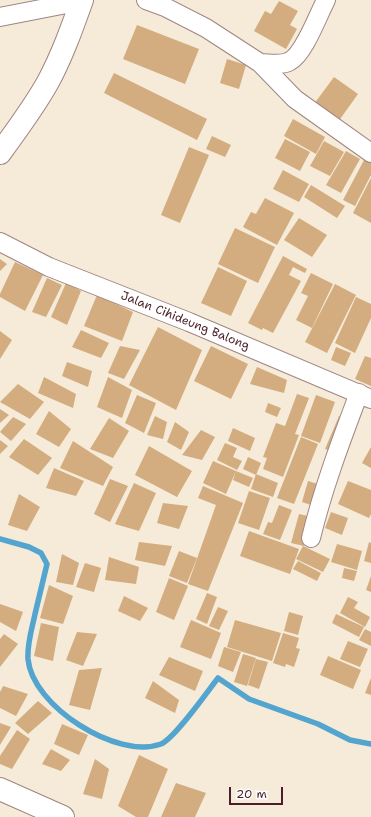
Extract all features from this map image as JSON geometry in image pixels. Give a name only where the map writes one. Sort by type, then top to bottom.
[{"type":"main road","points":[[0,153],[32,109],[51,76],[82,0]]},
{"type":"main road","points":[[0,789],[63,817]]},
{"type":"street","points":[[0,17],[82,0]]},
{"type":"street","points":[[146,0],[165,7],[206,28],[260,64],[295,99],[369,147]]},
{"type":"street","points":[[260,64],[285,63],[291,61],[305,43],[326,0]]},
{"type":"street","name":"Jalan Cihideung Balong","points":[[0,242],[49,267],[189,322],[365,396]]},
{"type":"street","points":[[311,538],[330,472],[365,396]]},
{"type":"building","points":[[279,1],[298,11],[290,25],[297,29],[286,49],[254,31],[265,11],[271,14]]},
{"type":"building","points":[[137,25],[199,49],[185,84],[123,59]]},
{"type":"building","points":[[227,59],[246,65],[239,89],[220,83]]},
{"type":"building","points":[[114,73],[207,119],[197,140],[104,93]]},
{"type":"building","points":[[334,77],[358,94],[338,122],[314,104]]},
{"type":"building","points":[[293,119],[325,137],[316,154],[284,136]]},
{"type":"building","points":[[212,136],[231,145],[225,157],[206,149]]},
{"type":"building","points":[[285,139],[310,152],[300,171],[275,158]]},
{"type":"building","points":[[324,141],[344,152],[330,176],[310,166]]},
{"type":"building","points":[[189,147],[209,155],[180,223],[161,215]]},
{"type":"building","points":[[346,151],[360,159],[341,193],[326,185]]},
{"type":"building","points":[[364,160],[371,163],[371,175],[355,206],[343,200]]},
{"type":"building","points":[[283,170],[309,184],[299,202],[273,189]]},
{"type":"building","points":[[371,178],[371,223],[353,213]]},
{"type":"building","points":[[311,185],[345,206],[337,218],[304,197]]},
{"type":"building","points":[[265,198],[294,213],[277,245],[243,227],[251,212],[256,214]]},
{"type":"building","points":[[299,218],[327,235],[312,257],[284,240]]},
{"type":"building","points":[[235,228],[275,247],[258,283],[218,264]]},
{"type":"building","points":[[283,256],[307,269],[305,273],[293,267],[289,275],[301,281],[273,333],[263,328],[262,330],[248,323]]},
{"type":"building","points":[[0,259],[7,264],[0,271]]},
{"type":"building","points":[[15,262],[43,275],[25,311],[0,297]]},
{"type":"building","points":[[218,267],[247,281],[231,316],[201,303]]},
{"type":"building","points":[[311,273],[333,284],[312,328],[296,320],[308,296],[301,293]]},
{"type":"building","points":[[47,278],[62,285],[46,317],[32,312]]},
{"type":"building","points":[[66,283],[81,291],[67,325],[51,317]]},
{"type":"building","points":[[335,284],[356,295],[327,353],[305,342]]},
{"type":"building","points":[[97,295],[133,312],[122,341],[84,326]]},
{"type":"building","points":[[356,297],[371,304],[371,318],[355,353],[335,343]]},
{"type":"building","points":[[158,327],[202,350],[176,410],[129,385]]},
{"type":"building","points":[[81,330],[109,343],[101,358],[72,347]]},
{"type":"building","points":[[0,331],[12,340],[0,359]]},
{"type":"building","points":[[120,346],[140,350],[124,379],[108,373]]},
{"type":"building","points":[[211,346],[248,364],[231,399],[194,381]]},
{"type":"building","points":[[336,347],[351,353],[345,366],[331,360]]},
{"type":"building","points":[[365,356],[371,358],[371,386],[355,379]]},
{"type":"building","points":[[67,362],[92,371],[88,387],[62,376]]},
{"type":"building","points":[[257,367],[287,380],[284,393],[250,384]]},
{"type":"building","points":[[44,377],[76,394],[73,408],[38,393]]},
{"type":"building","points":[[108,377],[132,390],[122,418],[97,407]]},
{"type":"building","points":[[18,384],[44,402],[30,419],[0,402]]},
{"type":"building","points":[[297,394],[309,398],[295,434],[299,435],[283,477],[263,469],[267,458],[263,457],[276,423],[285,426]]},
{"type":"building","points":[[137,395],[156,403],[144,433],[125,423]]},
{"type":"building","points":[[316,395],[335,402],[320,443],[301,436]]},
{"type":"building","points":[[268,403],[281,408],[277,417],[265,412]]},
{"type":"building","points":[[0,409],[9,415],[0,423]]},
{"type":"building","points":[[49,411],[71,429],[59,447],[36,434]]},
{"type":"building","points":[[155,416],[167,422],[163,439],[147,435]]},
{"type":"building","points":[[339,416],[347,419],[334,452],[325,449]]},
{"type":"building","points":[[13,417],[26,424],[11,441],[0,432]]},
{"type":"building","points":[[109,418],[129,431],[113,458],[90,449]]},
{"type":"building","points":[[175,422],[189,432],[181,450],[167,442]]},
{"type":"building","points":[[233,428],[255,438],[250,451],[228,441]]},
{"type":"building","points":[[201,430],[215,437],[202,460],[182,455]]},
{"type":"building","points":[[301,437],[318,444],[294,504],[277,498]]},
{"type":"building","points":[[24,439],[52,458],[38,475],[9,457]]},
{"type":"building","points":[[0,440],[8,446],[0,454]]},
{"type":"building","points":[[73,441],[113,467],[103,486],[60,468]]},
{"type":"building","points":[[225,443],[237,448],[233,457],[242,461],[237,470],[217,460]]},
{"type":"building","points":[[149,446],[192,471],[177,497],[135,475]]},
{"type":"building","points":[[371,447],[371,468],[362,463]]},
{"type":"building","points":[[248,457],[261,463],[256,475],[243,469]]},
{"type":"building","points":[[213,461],[236,471],[226,494],[203,483]]},
{"type":"building","points":[[54,468],[84,481],[76,496],[46,488]]},
{"type":"building","points":[[236,471],[253,478],[249,487],[233,480]]},
{"type":"building","points":[[256,474],[278,483],[273,497],[251,489]]},
{"type":"building","points":[[110,479],[128,486],[110,522],[94,514]]},
{"type":"building","points":[[308,481],[321,485],[314,506],[302,502]]},
{"type":"building","points":[[348,481],[371,490],[371,514],[369,518],[338,504]]},
{"type":"building","points":[[134,483],[156,493],[139,531],[115,524]]},
{"type":"building","points":[[203,486],[243,503],[208,591],[188,584],[216,505],[198,498]]},
{"type":"building","points":[[249,491],[270,498],[259,530],[238,523]]},
{"type":"building","points":[[19,494],[40,507],[27,531],[8,525]]},
{"type":"building","points":[[163,503],[188,506],[179,529],[157,523]]},
{"type":"building","points":[[279,505],[292,510],[280,540],[263,534],[268,522],[272,523]]},
{"type":"building","points":[[331,512],[348,518],[342,535],[325,528]]},
{"type":"building","points":[[299,514],[312,517],[304,546],[291,543]]},
{"type":"building","points":[[249,531],[299,549],[290,574],[240,556]]},
{"type":"building","points":[[139,542],[172,546],[165,566],[135,560]]},
{"type":"building","points":[[369,542],[371,543],[371,563],[364,561]]},
{"type":"building","points":[[337,544],[362,551],[357,570],[331,562]]},
{"type":"building","points":[[303,546],[330,559],[323,572],[296,559]]},
{"type":"building","points":[[179,551],[197,558],[187,583],[169,576]]},
{"type":"building","points":[[62,554],[79,563],[73,585],[56,582]]},
{"type":"building","points":[[109,557],[139,567],[136,584],[105,580]]},
{"type":"building","points":[[298,561],[321,573],[317,581],[293,569]]},
{"type":"building","points":[[85,563],[101,568],[94,592],[76,587]]},
{"type":"building","points":[[344,568],[357,571],[354,581],[342,578]]},
{"type":"building","points":[[371,576],[371,592],[366,590]]},
{"type":"building","points":[[169,578],[188,586],[174,620],[156,612]]},
{"type":"building","points":[[49,585],[73,596],[63,624],[40,618]]},
{"type":"building","points":[[207,593],[217,597],[207,624],[196,619]]},
{"type":"building","points":[[124,596],[148,608],[140,621],[118,611]]},
{"type":"building","points":[[348,597],[358,602],[354,608],[370,617],[365,627],[340,613]]},
{"type":"building","points":[[0,604],[23,612],[16,631],[0,622]]},
{"type":"building","points":[[218,607],[228,611],[219,630],[209,626]]},
{"type":"building","points":[[289,612],[303,616],[298,635],[284,631]]},
{"type":"building","points":[[336,614],[364,627],[359,637],[332,623]]},
{"type":"building","points":[[191,620],[221,633],[211,659],[180,647]]},
{"type":"building","points":[[235,620],[281,633],[272,661],[227,647]]},
{"type":"building","points":[[41,623],[59,627],[53,661],[34,656]]},
{"type":"building","points":[[365,629],[371,632],[371,646],[359,640]]},
{"type":"building","points":[[77,632],[97,634],[83,666],[66,660]]},
{"type":"building","points":[[283,633],[299,638],[296,648],[300,649],[294,667],[286,664],[285,667],[273,663]]},
{"type":"building","points":[[4,634],[18,644],[0,667],[0,639]]},
{"type":"building","points":[[348,641],[368,649],[360,667],[340,659]]},
{"type":"building","points":[[224,647],[241,652],[233,672],[218,666]]},
{"type":"building","points":[[243,654],[256,658],[247,686],[234,682]]},
{"type":"building","points":[[328,656],[361,670],[353,689],[320,675]]},
{"type":"building","points":[[169,657],[203,671],[195,691],[159,675]]},
{"type":"building","points":[[256,659],[268,662],[259,689],[248,685]]},
{"type":"building","points":[[102,668],[90,710],[69,705],[79,670]]},
{"type":"building","points":[[371,678],[371,695],[365,693]]},
{"type":"building","points":[[153,681],[179,700],[175,713],[145,698]]},
{"type":"building","points":[[3,686],[28,694],[16,716],[0,708],[0,692]]},
{"type":"building","points":[[38,701],[52,713],[28,734],[15,723]]},
{"type":"building","points":[[0,723],[11,727],[0,745]]},
{"type":"building","points":[[62,724],[88,735],[79,755],[54,744]]},
{"type":"building","points":[[17,730],[30,739],[12,769],[0,764],[0,756]]},
{"type":"building","points":[[51,749],[70,760],[61,771],[42,764]]},
{"type":"building","points":[[139,755],[168,769],[148,817],[136,817],[118,806]]},
{"type":"building","points":[[95,759],[109,769],[102,799],[83,794]]},
{"type":"building","points":[[176,783],[206,793],[195,817],[161,817]]},
{"type":"waterway","points":[[0,539],[29,547],[41,553],[47,564],[28,647],[28,659],[33,677],[44,694],[60,711],[101,737],[122,744],[143,747],[161,744],[167,740],[182,724],[218,678],[249,699],[318,724],[350,740],[371,744]]}]
